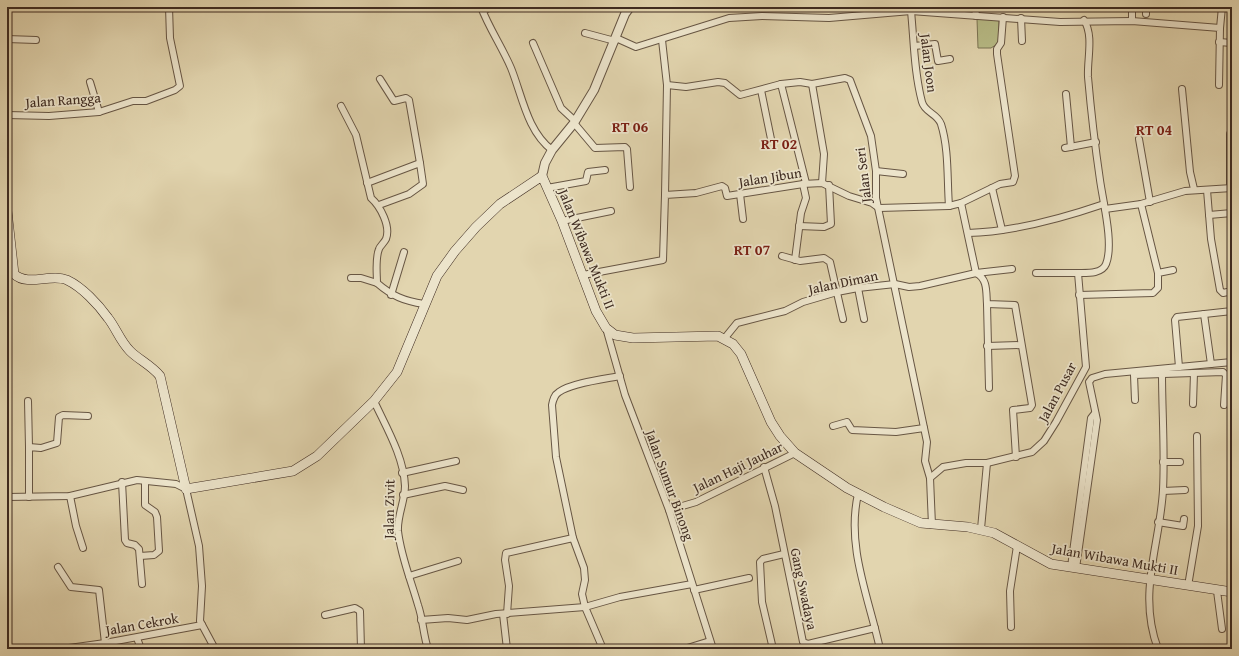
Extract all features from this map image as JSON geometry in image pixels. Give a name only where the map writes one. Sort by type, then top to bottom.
[{"type":"main road","name":"Jalan Wibawa Mukti II","points":[[542,176],[562,221],[596,311],[606,328],[615,335],[634,338],[718,336],[733,344],[741,354],[771,422],[780,436],[795,453],[858,494],[921,523],[981,529],[994,533],[1052,564],[1217,591],[1232,592]]},
{"type":"main road","points":[[7,211],[11,274],[25,280],[58,277],[68,280],[83,292],[108,318],[121,340],[131,352],[160,376],[186,490],[293,471],[317,456],[374,401],[397,372],[424,304],[437,276],[455,251],[476,227],[500,204],[542,176]]},
{"type":"street","name":"Jalan Rangga","points":[[7,115],[49,116],[99,112],[133,101],[146,101],[175,90],[180,86],[170,38],[169,7]]},
{"type":"street","points":[[491,7],[482,9],[511,68],[528,116],[540,139],[552,150]]},
{"type":"street","points":[[542,176],[545,163],[552,150],[575,122],[594,90],[630,7]]},
{"type":"street","points":[[975,7],[976,16]]},
{"type":"street","points":[[1132,7],[1132,20]]},
{"type":"street","points":[[1146,7],[1146,14]]},
{"type":"street","points":[[1219,85],[1219,42],[1222,7]]},
{"type":"street","points":[[585,33],[636,47],[729,18],[762,16],[829,18],[908,10],[1060,22],[1084,20],[1132,20],[1220,28]]},
{"type":"street","name":"Jalan Joon","points":[[908,10],[914,46],[916,73],[922,104],[925,109],[938,119],[941,125],[946,152],[949,206]]},
{"type":"street","points":[[879,208],[949,206],[961,203],[1000,184],[1013,182],[1015,176],[997,54],[997,50],[1001,43],[1003,17]]},
{"type":"street","points":[[1021,18],[1022,40]]},
{"type":"street","points":[[1036,273],[1094,272],[1106,266],[1108,250],[1105,207],[1088,69],[1089,32],[1084,20]]},
{"type":"street","points":[[7,39],[36,40]]},
{"type":"street","points":[[583,275],[663,260],[667,85],[662,40]]},
{"type":"street","points":[[1219,42],[1232,43]]},
{"type":"street","points":[[533,43],[561,108],[575,122],[596,148],[625,147],[627,149],[630,187]]},
{"type":"street","points":[[914,46],[935,44],[938,61],[950,59]]},
{"type":"street","name":"Jalan Seri","points":[[667,85],[686,87],[718,82],[725,83],[740,95],[781,84],[800,82],[812,84],[845,78],[850,80],[870,136],[876,171],[876,198],[927,442],[925,461],[930,478]]},
{"type":"street","points":[[379,205],[409,194],[423,184],[409,100],[406,98],[397,102],[394,101],[380,79]]},
{"type":"street","points":[[90,82],[99,112]]},
{"type":"street","points":[[781,84],[805,184],[806,198],[801,213],[795,260]]},
{"type":"street","points":[[812,84],[824,154],[822,183]]},
{"type":"street","points":[[1182,89],[1190,172],[1194,190]]},
{"type":"street","points":[[761,90],[771,138]]},
{"type":"street","points":[[1066,94],[1068,148],[1096,142]]},
{"type":"street","points":[[341,106],[356,135],[371,198],[379,205],[382,211],[387,235],[385,241],[379,249],[377,283]]},
{"type":"street","points":[[968,233],[1002,230],[1105,207],[1141,204],[1194,190],[1231,188],[1230,134],[1232,134]]},
{"type":"street","points":[[1138,139],[1150,202]]},
{"type":"street","points":[[368,182],[420,163]]},
{"type":"street","points":[[547,188],[586,181],[588,172],[605,170]]},
{"type":"street","points":[[876,171],[903,174]]},
{"type":"street","name":"Jalan Jibun","points":[[665,195],[696,192],[722,186],[725,188],[727,196],[805,184],[822,183],[850,196],[872,203],[879,208]]},
{"type":"street","points":[[799,226],[824,227],[831,224],[829,185]]},
{"type":"street","points":[[992,188],[1002,230]]},
{"type":"street","points":[[1207,190],[1209,215],[1220,290],[1223,293],[1232,291]]},
{"type":"street","points":[[740,194],[743,219]]},
{"type":"street","points":[[961,203],[976,273],[981,275],[986,282],[989,388]]},
{"type":"street","points":[[1079,295],[1153,293],[1158,288],[1158,273],[1141,204]]},
{"type":"street","points":[[562,221],[611,211]]},
{"type":"street","points":[[1209,215],[1232,213]]},
{"type":"street","points":[[390,295],[404,252]]},
{"type":"street","points":[[782,256],[800,261],[824,258],[830,262],[843,319]]},
{"type":"street","name":"Jalan Diman","points":[[724,339],[737,323],[785,310],[802,302],[837,292],[895,284],[909,287],[920,286],[976,273],[1012,269]]},
{"type":"street","points":[[1158,273],[1173,270]]},
{"type":"street","name":"Jalan Pusar","points":[[930,478],[944,466],[966,462],[987,463],[1016,457],[1032,452],[1044,441],[1086,366],[1078,273]]},
{"type":"street","points":[[351,278],[361,278],[377,283],[390,295],[405,301],[424,304]]},
{"type":"street","points":[[858,288],[864,319]]},
{"type":"street","points":[[987,304],[1015,305],[1032,405],[1030,408],[1013,410],[1016,457]]},
{"type":"street","points":[[1179,367],[1175,320],[1177,317],[1232,311]]},
{"type":"street","points":[[1204,314],[1211,364]]},
{"type":"street","name":"Jalan Sumur Binong","points":[[606,328],[620,376],[648,458],[669,510],[713,649]]},
{"type":"street","points":[[987,346],[1021,345]]},
{"type":"street","points":[[1074,568],[1093,428],[1091,418],[1095,413],[1089,387],[1089,382],[1092,378],[1105,374],[1232,362]]},
{"type":"street","points":[[1135,400],[1134,375],[1223,372],[1226,375],[1224,405]]},
{"type":"street","points":[[1158,649],[1152,633],[1149,612],[1149,580],[1163,491],[1162,373]]},
{"type":"street","points":[[1193,404],[1194,373]]},
{"type":"street","points":[[603,649],[585,607],[582,594],[585,580],[584,568],[573,538],[556,457],[553,399],[558,392],[582,384],[620,376]]},
{"type":"street","points":[[28,401],[29,497]]},
{"type":"street","name":"Jalan Zivit","points":[[374,401],[395,447],[405,487],[398,530],[402,553],[419,606],[428,649]]},
{"type":"street","points":[[29,447],[41,448],[57,443],[59,417],[63,415],[88,416]]},
{"type":"street","points":[[833,426],[847,422],[852,430],[896,432],[924,428]]},
{"type":"street","points":[[1188,586],[1198,526],[1197,436]]},
{"type":"street","name":"Jalan Haji Jauhar","points":[[669,510],[696,502],[764,467],[795,453]]},
{"type":"street","points":[[402,474],[456,461]]},
{"type":"street","points":[[1163,462],[1180,462]]},
{"type":"street","points":[[981,529],[987,463]]},
{"type":"street","name":"Gang Swadaya","points":[[764,467],[775,506],[798,623],[805,644],[875,628]]},
{"type":"street","points":[[930,478],[932,525]]},
{"type":"street","points":[[7,497],[70,496],[122,482],[137,480],[176,484],[186,490],[199,546],[202,625],[215,649]]},
{"type":"street","points":[[122,482],[125,540],[127,543],[137,546],[140,556],[142,584]]},
{"type":"street","points":[[140,556],[154,555],[159,551],[157,517],[155,512],[145,505],[145,482]]},
{"type":"street","points":[[403,495],[445,486],[463,490]]},
{"type":"street","points":[[1163,491],[1185,490]]},
{"type":"street","points":[[858,494],[854,522],[859,571],[880,649]]},
{"type":"street","points":[[70,496],[83,548]]},
{"type":"street","points":[[1158,522],[1183,529],[1184,519]]},
{"type":"street","points":[[507,649],[505,614],[509,586],[505,560],[506,553],[573,538]]},
{"type":"street","points":[[1011,626],[1010,591],[1017,546]]},
{"type":"street","points":[[773,649],[762,602],[760,562],[763,559],[784,554]]},
{"type":"street","points":[[409,576],[458,561]]},
{"type":"street","points":[[58,567],[71,587],[99,590],[100,604],[103,614],[105,644]]},
{"type":"street","points":[[421,620],[448,618],[467,620],[505,614],[585,607],[620,597],[749,578]]},
{"type":"street","points":[[1217,591],[1222,629]]},
{"type":"street","points":[[325,615],[355,608],[360,611],[361,649]]},
{"type":"street","name":"Jalan Cekrok","points":[[62,649],[105,644],[202,625]]},
{"type":"street","points":[[137,638],[141,649]]},
{"type":"street","points":[[684,649],[710,641]]},
{"type":"green space","points":[[977,19],[999,20],[999,43],[991,48],[978,48]]},
{"type":"district","name":"RT 06","points":[[630,127]]},
{"type":"district","name":"RT 04","points":[[1154,130]]},
{"type":"district","name":"RT 02","points":[[779,144]]},
{"type":"district","name":"RT 07","points":[[752,250]]}]
